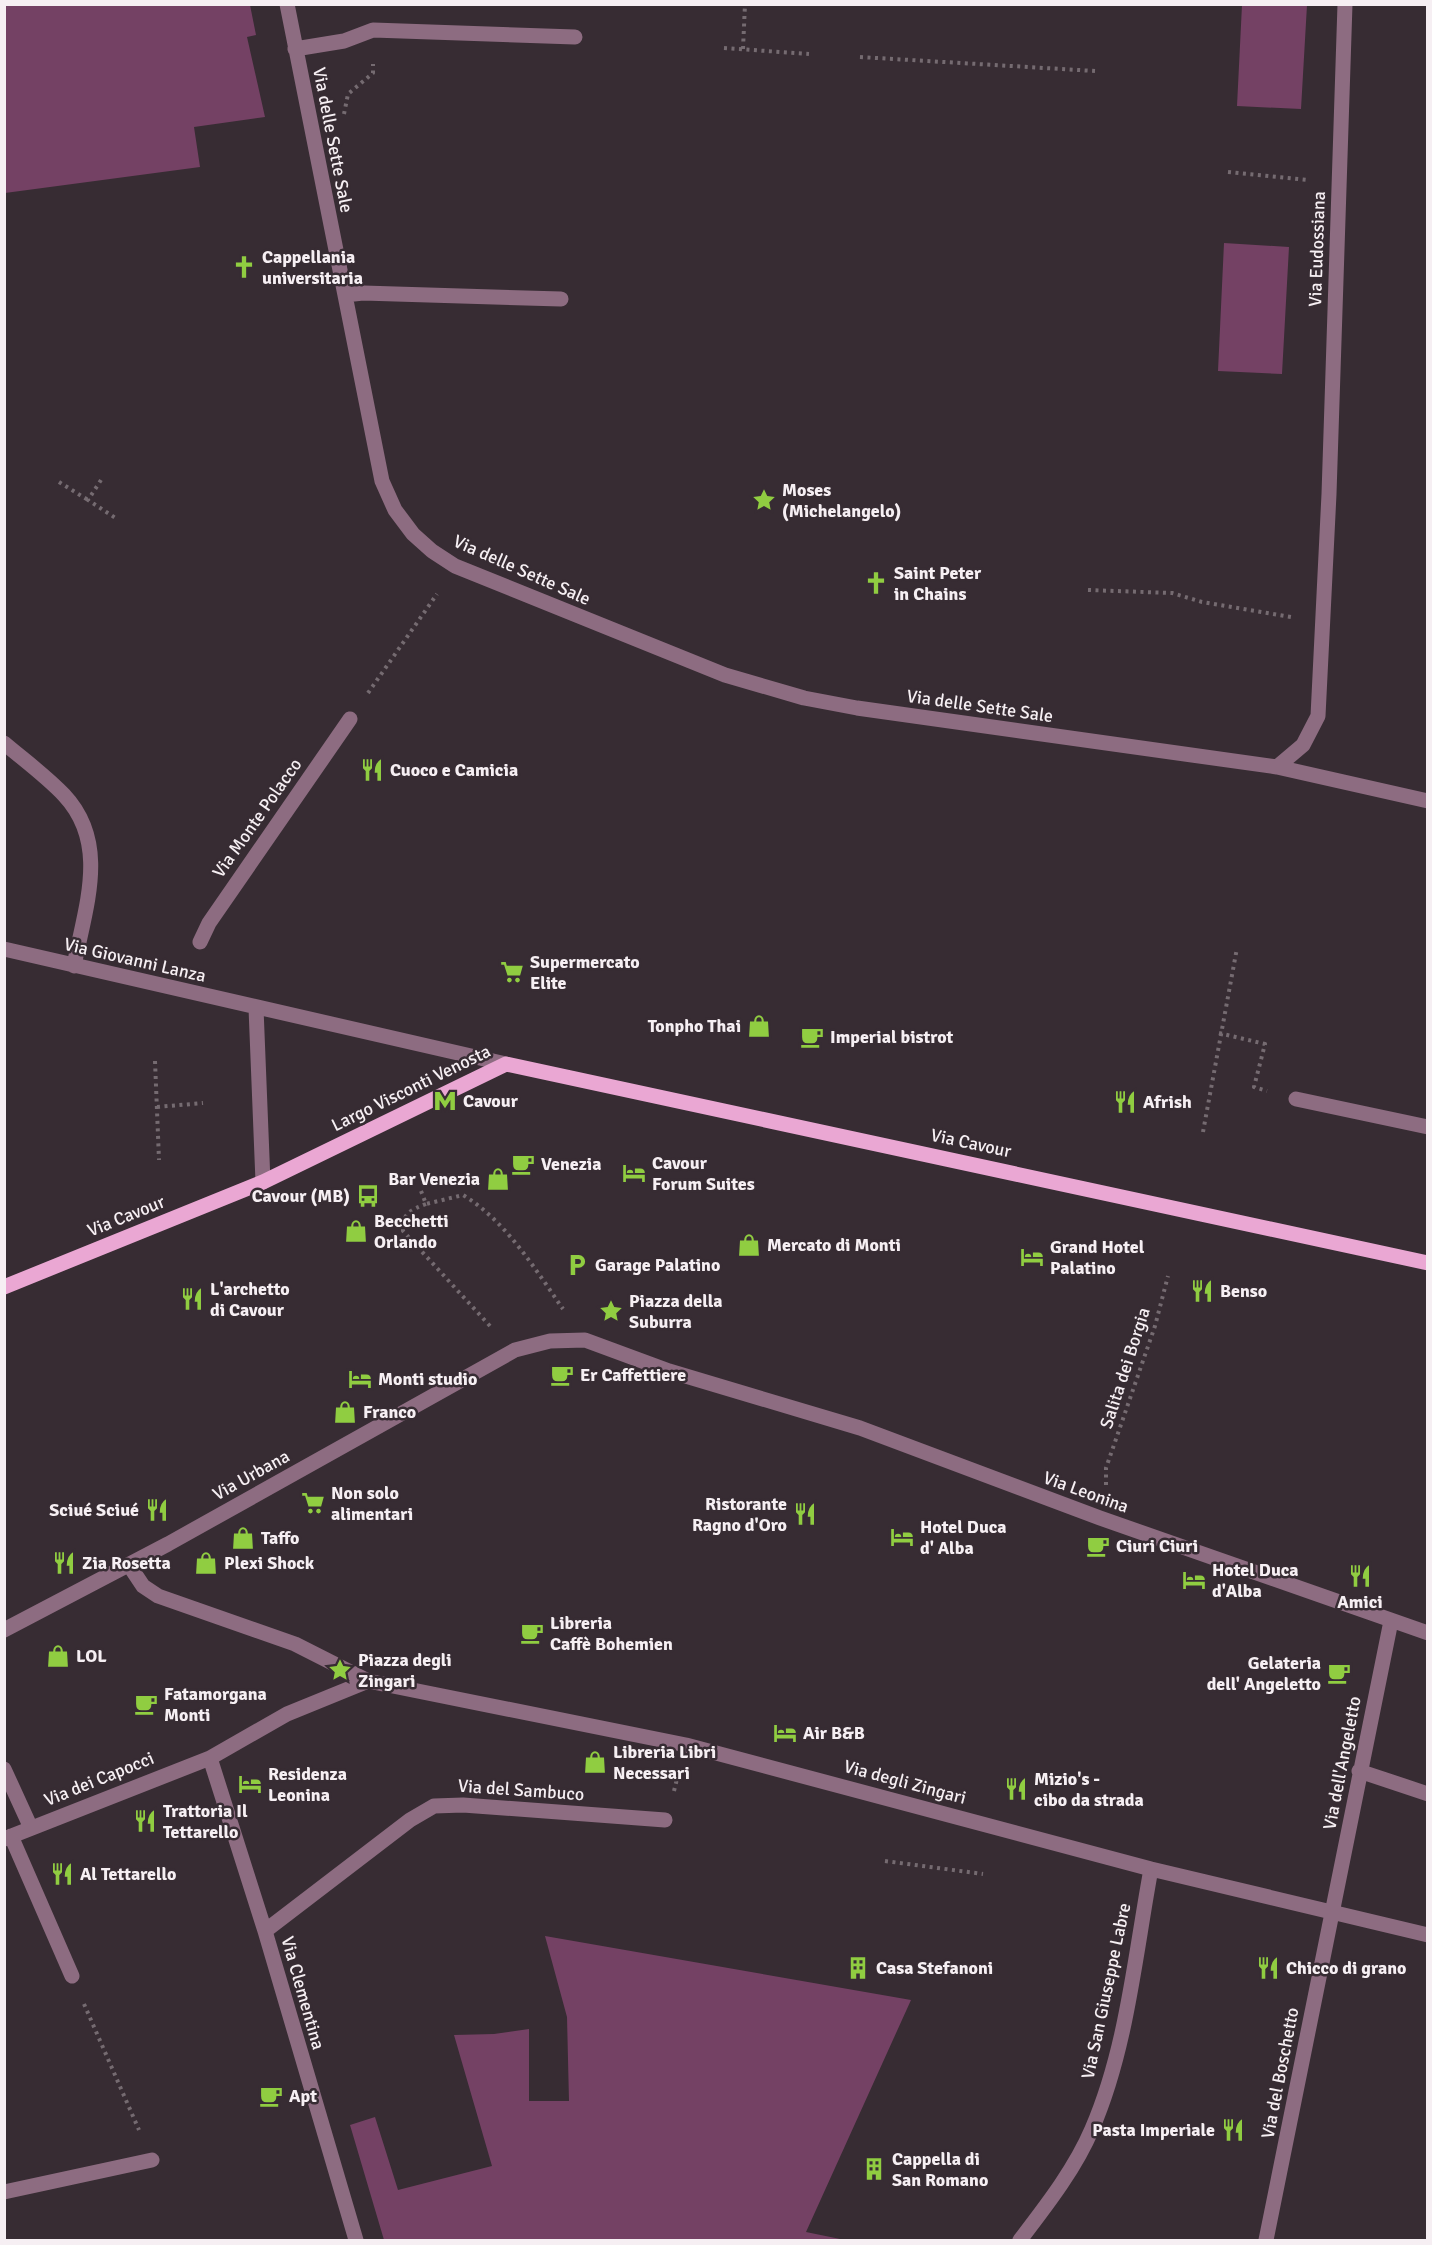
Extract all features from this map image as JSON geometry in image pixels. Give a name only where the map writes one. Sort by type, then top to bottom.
[{"type":"main road","name":"Largo Visconti Venosta","points":[[263,1182],[506,1064]]},
{"type":"main road","name":"Via Cavour","points":[[506,1064],[1428,1263]]},
{"type":"main road","name":"Via Cavour","points":[[4,1287],[263,1182]]},
{"type":"street","name":"Via delle Sette Sale","points":[[287,4],[382,481],[395,510],[414,534],[432,551],[455,566],[725,675],[780,692],[857,708],[1276,767],[1428,801]]},
{"type":"street","name":"Via Eudossiana","points":[[1276,767],[1303,745],[1318,716],[1329,494],[1345,4]]},
{"type":"street","points":[[295,49],[344,41],[373,30],[575,37]]},
{"type":"street","points":[[345,295],[363,293],[561,299]]},
{"type":"street","name":"Via Monte Polacco","points":[[200,942],[209,923],[350,719]]},
{"type":"street","points":[[4,743],[64,795],[77,811],[89,836],[90,883],[74,966]]},
{"type":"street","name":"Via Giovanni Lanza","points":[[4,949],[256,1008]]},
{"type":"street","points":[[256,1008],[263,1182]]},
{"type":"street","name":"Largo Visconti Venosta","points":[[256,1008],[506,1064]]},
{"type":"street","points":[[1296,1098],[1428,1127]]},
{"type":"street","name":"Via Urbana","points":[[4,1629],[129,1565],[515,1350],[550,1341],[585,1341]]},
{"type":"street","name":"Via Leonina","points":[[585,1341],[669,1371],[860,1428],[1121,1526],[1428,1633]]},
{"type":"street","points":[[129,1565],[143,1586],[158,1596],[295,1644],[368,1681]]},
{"type":"street","name":"Via dell'Angeletto","points":[[1332,1912],[1391,1621]]},
{"type":"street","points":[[210,1758],[287,1714],[368,1681]]},
{"type":"street","name":"Via degli Zingari","points":[[368,1681],[686,1745],[1151,1869],[1428,1935]]},
{"type":"street","name":"Via dei Capocci","points":[[8,1838],[210,1758]]},
{"type":"street","name":"Via Clementina","points":[[210,1758],[265,1930],[356,2241]]},
{"type":"street","points":[[4,1769],[31,1828]]},
{"type":"street","points":[[1359,1771],[1428,1794]]},
{"type":"street","name":"Via del Sambuco","points":[[265,1930],[410,1820],[434,1806],[463,1805],[666,1820]]},
{"type":"street","points":[[8,1838],[72,1976]]},
{"type":"street","name":"Via San Giuseppe Labre","points":[[1020,2241],[1084,2146],[1108,2086],[1119,2046],[1151,1869]]},
{"type":"street","name":"Via del Boschetto","points":[[1266,2241],[1332,1912]]},
{"type":"street","points":[[4,2192],[152,2160]]},
{"type":"path","points":[[743,50],[745,4]]},
{"type":"path","points":[[318,166],[339,129],[348,94],[373,73],[373,30]]},
{"type":"path","points":[[724,48],[809,54]]},
{"type":"path","points":[[860,57],[1095,71]]},
{"type":"path","points":[[1228,172],[1282,177]]},
{"type":"path","points":[[88,500],[101,480]]},
{"type":"path","points":[[59,482],[117,519]]},
{"type":"path","points":[[379,677],[444,585]]},
{"type":"path","points":[[1088,590],[1172,593],[1202,602],[1323,623]]},
{"type":"path","points":[[1203,1132],[1219,1033],[1237,948]]},
{"type":"path","points":[[1219,1033],[1265,1044],[1254,1087],[1296,1098]]},
{"type":"path","points":[[155,1061],[159,1160]]},
{"type":"path","points":[[157,1107],[202,1103]]},
{"type":"path","points":[[422,1191],[426,1204]]},
{"type":"path","points":[[468,1305],[403,1231],[405,1216],[410,1210],[463,1195],[478,1205],[526,1256],[585,1341]]},
{"type":"path","name":"Salita dei Borgia","points":[[1106,1468],[1155,1326],[1168,1276]]},
{"type":"path","points":[[666,1820],[686,1745]]},
{"type":"path","points":[[885,1860],[983,1874]]},
{"type":"path","points":[[72,1976],[152,2160]]},
{"type":"shaded area","points":[[4,5],[250,5],[256,35],[247,37],[265,117],[194,127],[200,167],[5,193]]},
{"type":"shaded area","points":[[1242,5],[1307,5],[1301,109],[1237,106]]},
{"type":"shaded area","points":[[1224,243],[1289,247],[1282,374],[1218,371]]},
{"type":"shaded area","points":[[545,1936],[911,2000],[806,2232],[845,2240],[384,2240],[350,2125],[375,2117],[398,2190],[492,2166],[454,2035],[494,2034],[529,2029],[529,2101],[569,2101],[567,2017]]},
{"type":"place","name":"Cappellania universitaria","points":[[244,267]]},
{"type":"place","name":"Moses (Michelangelo)","points":[[764,500]]},
{"type":"place","name":"Saint Peter in Chains","points":[[876,583]]},
{"type":"place","name":"Cuoco e Camicia","points":[[372,770]]},
{"type":"place","name":"Supermercato Elite","points":[[512,972]]},
{"type":"place","name":"Tonpho Thai","points":[[759,1026]]},
{"type":"place","name":"Imperial bistrot","points":[[812,1037]]},
{"type":"place","name":"Cavour","points":[[445,1101]]},
{"type":"place","name":"Afrish","points":[[1125,1102]]},
{"type":"place","name":"Venezia","points":[[523,1164]]},
{"type":"place","name":"Cavour Forum Suites","points":[[634,1173]]},
{"type":"place","name":"Bar Venezia","points":[[498,1179]]},
{"type":"place","name":"Cavour (MB)","points":[[368,1196]]},
{"type":"place","name":"Becchetti Orlando","points":[[356,1231]]},
{"type":"place","name":"Mercato di Monti","points":[[749,1245]]},
{"type":"place","name":"Grand Hotel Palatino","points":[[1032,1257]]},
{"type":"place","name":"Garage Palatino","points":[[577,1265]]},
{"type":"place","name":"Benso","points":[[1202,1291]]},
{"type":"place","name":"L'archetto di Cavour","points":[[192,1299]]},
{"type":"place","name":"Piazza della Suburra","points":[[611,1311]]},
{"type":"place","name":"Er Caffettiere","points":[[562,1375]]},
{"type":"place","name":"Monti studio","points":[[360,1379]]},
{"type":"place","name":"Franco","points":[[345,1412]]},
{"type":"place","name":"Non solo alimentari","points":[[313,1503]]},
{"type":"place","name":"Sciué Sciué","points":[[157,1510]]},
{"type":"place","name":"Ristorante Ragno d'Oro","points":[[805,1514]]},
{"type":"place","name":"Hotel Duca d' Alba","points":[[902,1537]]},
{"type":"place","name":"Taffo","points":[[243,1538]]},
{"type":"place","name":"Ciuri Ciuri","points":[[1098,1546]]},
{"type":"place","name":"Zia Rosetta","points":[[64,1563]]},
{"type":"place","name":"Plexi Shock","points":[[206,1563]]},
{"type":"place","name":"Amici","points":[[1360,1576]]},
{"type":"place","name":"Hotel Duca d'Alba","points":[[1194,1580]]},
{"type":"place","name":"Libreria Caffè Bohemien","points":[[532,1633]]},
{"type":"place","name":"LOL","points":[[58,1656]]},
{"type":"place","name":"Piazza degli Zingari","points":[[340,1670]]},
{"type":"place","name":"Gelateria dell' Angeletto","points":[[1339,1673]]},
{"type":"place","name":"Fatamorgana Monti","points":[[146,1704]]},
{"type":"place","name":"Air B&B","points":[[785,1733]]},
{"type":"place","name":"Libreria Libri Necessari","points":[[595,1762]]},
{"type":"place","name":"Residenza Leonina","points":[[250,1784]]},
{"type":"place","name":"Mizio's - cibo da strada","points":[[1016,1789]]},
{"type":"place","name":"Trattoria Il Tettarello","points":[[145,1821]]},
{"type":"place","name":"Al Tettarello","points":[[62,1874]]},
{"type":"place","name":"Casa Stefanoni","points":[[858,1968]]},
{"type":"place","name":"Chicco di grano","points":[[1268,1968]]},
{"type":"place","name":"Apt","points":[[271,2096]]},
{"type":"place","name":"Pasta Imperiale","points":[[1233,2130]]},
{"type":"place","name":"Cappella di San Romano","points":[[874,2169]]}]
